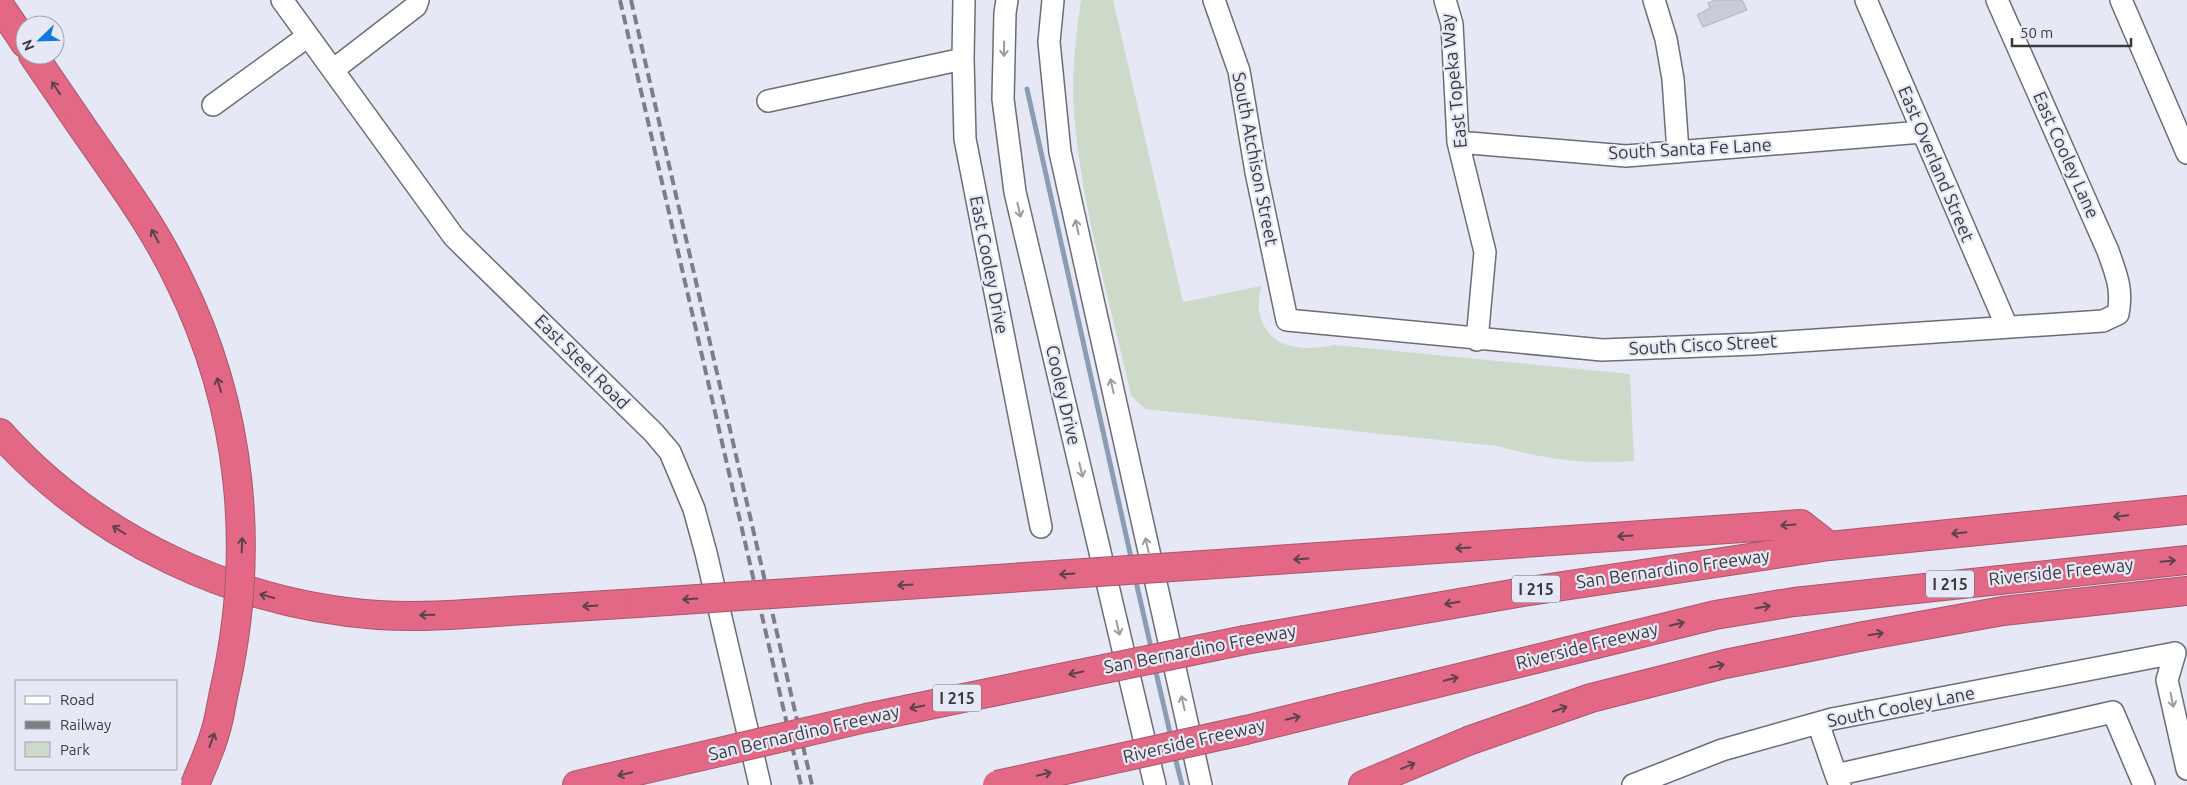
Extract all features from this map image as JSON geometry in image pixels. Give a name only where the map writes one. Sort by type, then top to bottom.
[{"type":"highway","points":[[0,6],[15,28]]},
{"type":"highway","points":[[40,65],[147,221],[179,280],[206,343],[226,409],[236,471],[242,530],[240,596],[232,659],[214,736],[195,785]]},
{"type":"highway","points":[[0,433],[55,485],[122,532],[186,567],[267,596],[330,610],[403,616],[638,603],[1801,524],[1829,546]]},
{"type":"highway","name":"I 215","points":[[1829,546],[2187,510]]},
{"type":"highway","name":"San Bernardino Freeway","points":[[577,785],[883,714],[1244,640],[1523,592],[1829,546]]},
{"type":"highway","name":"Riverside Freeway","points":[[997,785],[1246,730],[1715,615],[1804,601],[2187,560]]},
{"type":"highway","points":[[1363,785],[1468,741],[1592,698],[1725,664],[1864,636],[2003,612],[2187,592]]},
{"type":"street","points":[[332,70],[416,6],[418,0]]},
{"type":"street","name":"East Cooley Drive","points":[[964,0],[965,139],[1041,527]]},
{"type":"street","name":"Cooley Drive","points":[[1007,0],[1003,99],[1015,192],[1155,785]]},
{"type":"street","points":[[1053,0],[1049,42],[1060,152],[1201,785]]},
{"type":"street","name":"South Atchison Street","points":[[1214,0],[1239,71],[1256,172],[1287,320]]},
{"type":"street","name":"East Topeka Way","points":[[1445,0],[1452,24],[1458,142],[1485,252],[1477,340]]},
{"type":"street","points":[[1654,0],[1666,40],[1673,79],[1678,152]]},
{"type":"street","name":"East Overland Street","points":[[1866,0],[2007,327]]},
{"type":"street","name":"East Cooley Lane","points":[[1997,0],[2108,251],[2118,278],[2121,298],[2118,314]]},
{"type":"street","points":[[2121,0],[2187,153]]},
{"type":"street","name":"East Steel Road","points":[[289,3],[308,36],[332,70],[454,236],[654,433],[670,452],[694,509],[706,553],[760,785]]},
{"type":"street","points":[[213,105],[308,36]]},
{"type":"street","points":[[768,101],[963,59]]},
{"type":"street","name":"South Santa Fe Lane","points":[[1458,142],[1626,156],[1922,132]]},
{"type":"street","name":"South Cisco Street","points":[[1287,320],[1477,340],[1602,350],[1754,344],[2102,322],[2118,314]]},
{"type":"street","points":[[2181,657],[2168,680],[2187,769]]},
{"type":"street","name":"South Cooley Lane","points":[[1633,785],[1722,750],[1818,723],[2181,657]]},
{"type":"street","points":[[1818,723],[1838,780],[2113,712],[2144,785]]},
{"type":"green space","points":[[1081,0],[1113,0],[1183,302],[1261,286],[1259,310],[1263,323],[1269,333],[1287,345],[1310,348],[1334,345],[1630,374],[1634,461],[1599,462],[1565,460],[1497,446],[1145,409],[1131,395],[1083,185],[1073,100],[1074,57]]},
{"type":"building","points":[[1716,0],[1742,0],[1747,10],[1703,27],[1697,15],[1710,8],[1708,3]]},
{"type":"waterway","points":[[1027,89],[1132,562]]},
{"type":"waterway","points":[[1135,577],[1152,652]]},
{"type":"waterway","points":[[1155,668],[1171,737]]},
{"type":"waterway","points":[[1174,753],[1182,785]]},
{"type":"railway","points":[[620,0],[801,785]]},
{"type":"railway","points":[[631,0],[812,785]]}]
